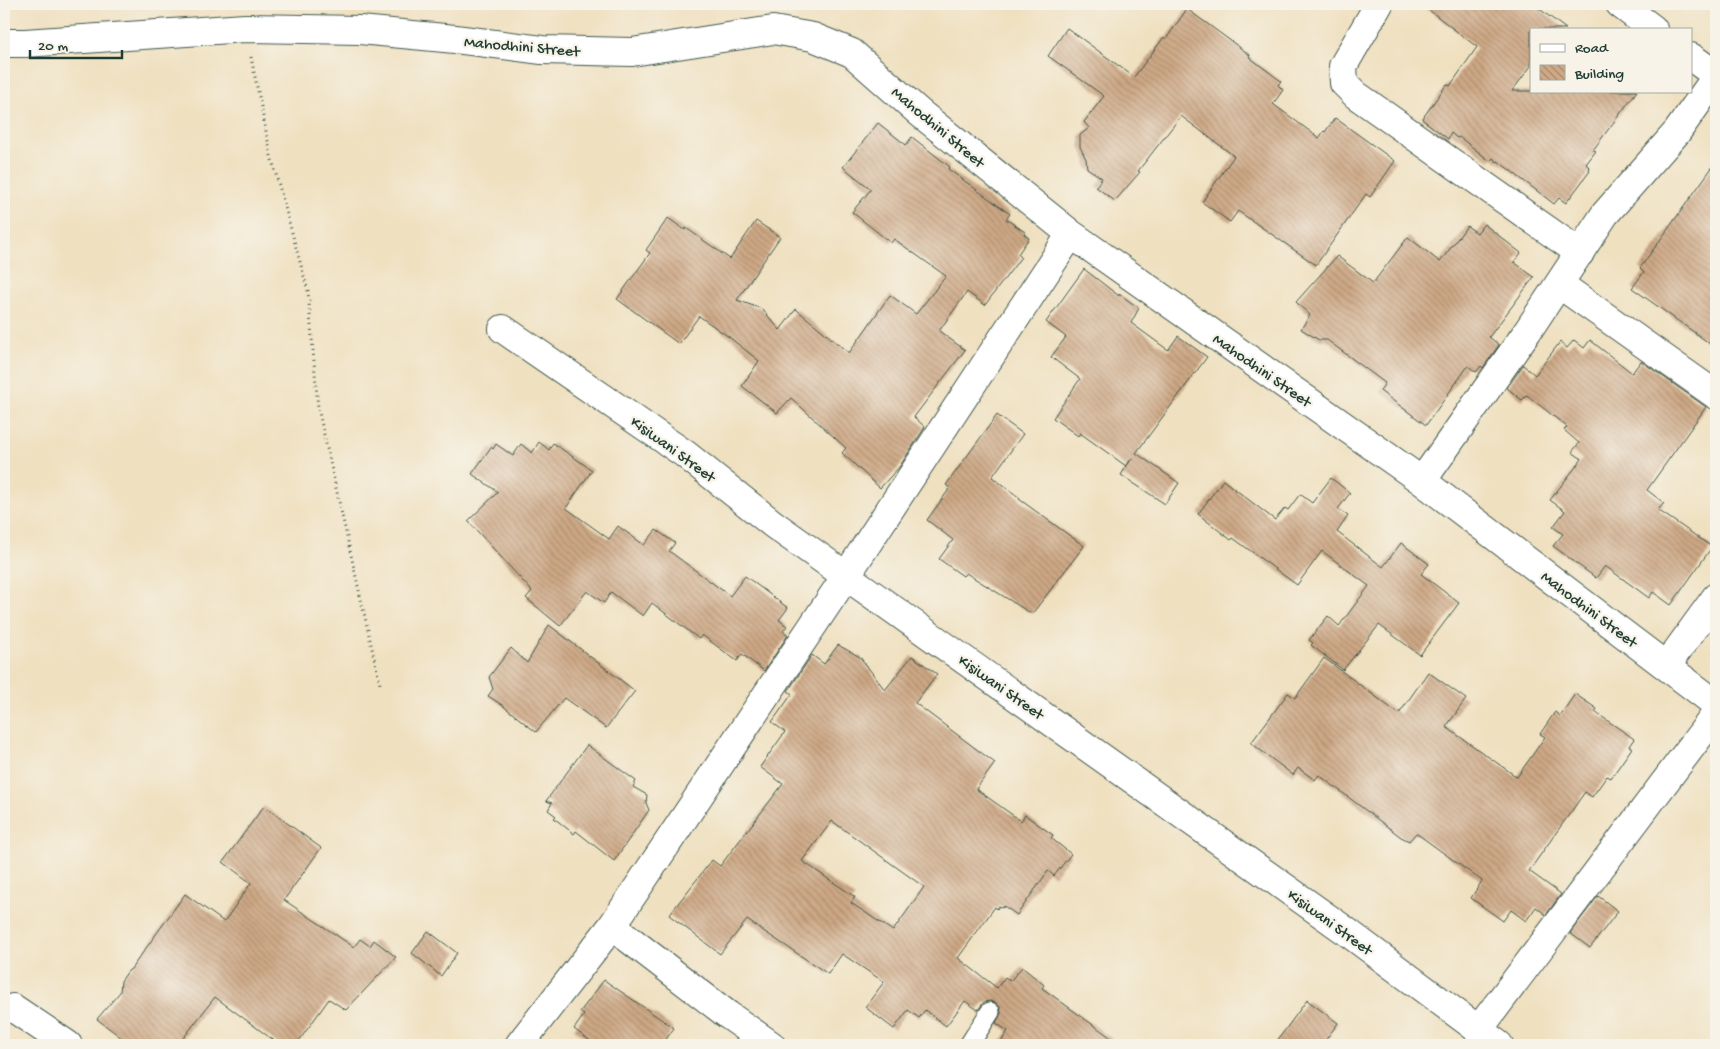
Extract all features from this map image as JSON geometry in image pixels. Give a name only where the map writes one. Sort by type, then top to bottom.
[{"type":"street","points":[[1379,4],[1343,66],[1344,83],[1356,95],[1580,253]]},
{"type":"street","points":[[1620,4],[1652,28]]},
{"type":"street","name":"Mahodhini Street","points":[[4,43],[245,28],[360,30],[542,50],[632,52],[773,30],[813,37],[852,53],[920,113],[1071,234],[1422,481],[1716,704]]},
{"type":"street","points":[[1422,481],[1559,284],[1605,214],[1677,132],[1716,76],[1692,58]]},
{"type":"street","points":[[519,1045],[612,926],[846,576],[1071,234]]},
{"type":"street","points":[[1559,284],[1716,395]]},
{"type":"street","name":"Kisiwani Street","points":[[503,328],[685,454],[773,524],[1346,932],[1489,1037]]},
{"type":"street","points":[[1666,666],[1716,597]]},
{"type":"street","points":[[1489,1037],[1716,714]]},
{"type":"street","points":[[612,926],[728,1015],[771,1045]]},
{"type":"street","points":[[13,1008],[68,1045]]},
{"type":"lane","points":[[969,1045],[990,1012]]},
{"type":"path","points":[[245,28],[271,156],[308,291],[318,408],[380,684]]},
{"type":"building","points":[[1421,4],[1533,4],[1565,28],[1530,28],[1530,67],[1512,91],[1636,92],[1593,150],[1596,151],[1586,164],[1590,171],[1566,203],[1559,198],[1554,204],[1498,161],[1493,158],[1490,161],[1451,133],[1448,139],[1422,119],[1447,84],[1450,86],[1477,47]]},
{"type":"building","points":[[1187,9],[1250,55],[1249,57],[1281,81],[1278,85],[1283,90],[1273,104],[1319,138],[1335,118],[1395,161],[1370,197],[1366,194],[1316,265],[1238,211],[1230,222],[1202,202],[1234,156],[1181,116],[1138,171],[1140,172],[1115,201],[1096,187],[1102,178],[1087,168],[1086,159],[1080,147],[1080,135],[1089,128],[1084,122],[1104,96],[1048,56],[1067,28],[1134,77],[1164,37],[1166,39]]},
{"type":"building","points":[[878,123],[906,145],[912,137],[950,167],[948,169],[1010,214],[1006,219],[1025,232],[1024,234],[1029,238],[1018,254],[1021,257],[985,305],[967,292],[939,331],[965,350],[914,417],[925,427],[900,466],[880,488],[842,453],[846,448],[791,398],[777,413],[742,386],[759,361],[729,337],[699,316],[679,344],[617,299],[650,253],[646,250],[668,218],[685,230],[686,228],[730,259],[756,221],[780,237],[737,300],[762,309],[780,330],[796,309],[849,353],[890,295],[916,314],[946,276],[894,239],[891,243],[852,212],[871,189],[843,167]]},
{"type":"building","points":[[1716,162],[1716,348],[1632,288],[1644,272],[1640,268]]},
{"type":"building","points":[[1484,224],[1521,253],[1514,262],[1534,277],[1489,337],[1499,345],[1483,368],[1481,366],[1476,372],[1468,366],[1426,425],[1380,391],[1385,383],[1327,340],[1319,340],[1301,329],[1310,315],[1296,302],[1337,256],[1373,283],[1408,237],[1440,262],[1467,226],[1477,233]]},
{"type":"building","points":[[1084,269],[1119,296],[1119,294],[1139,308],[1131,323],[1168,350],[1178,336],[1207,357],[1136,453],[1179,483],[1165,504],[1121,475],[1132,458],[1126,466],[1080,433],[1078,436],[1053,418],[1080,379],[1051,357],[1066,337],[1046,322]]},
{"type":"building","points":[[1574,340],[1584,348],[1590,340],[1632,373],[1641,361],[1706,407],[1647,490],[1664,503],[1658,510],[1712,547],[1671,605],[1653,592],[1649,598],[1605,566],[1596,578],[1553,546],[1563,534],[1553,527],[1565,511],[1550,500],[1582,459],[1572,452],[1579,443],[1564,430],[1567,427],[1527,395],[1522,400],[1507,388],[1523,365],[1535,375],[1560,342],[1567,348]]},
{"type":"building","points":[[997,415],[1023,434],[992,477],[1084,546],[1032,614],[966,573],[963,576],[939,559],[953,540],[927,520],[950,488],[946,485]]},
{"type":"building","points":[[539,442],[549,450],[553,443],[592,470],[566,508],[609,539],[618,526],[644,545],[656,530],[675,543],[669,551],[730,596],[745,576],[788,608],[779,620],[787,626],[783,631],[788,635],[764,671],[742,654],[737,661],[702,635],[699,639],[652,603],[643,616],[611,592],[604,603],[587,591],[560,626],[526,598],[532,591],[468,521],[498,492],[472,474],[491,447],[493,449],[496,444],[513,456],[521,444],[532,453]]},
{"type":"building","points":[[1331,478],[1350,493],[1338,509],[1348,516],[1337,532],[1383,567],[1401,543],[1429,564],[1421,574],[1459,603],[1420,655],[1379,625],[1343,670],[1311,645],[1313,643],[1309,640],[1328,616],[1339,626],[1369,586],[1322,551],[1297,585],[1233,538],[1231,540],[1198,514],[1223,480],[1275,520],[1285,508],[1288,510],[1300,494],[1312,503]]},
{"type":"building","points":[[549,625],[635,691],[606,728],[564,698],[536,732],[488,696],[493,689],[489,677],[511,648],[527,663]]},
{"type":"building","points":[[838,645],[860,657],[885,690],[912,656],[937,674],[915,703],[995,763],[976,789],[1021,821],[1025,815],[1053,835],[1051,838],[1071,854],[1054,876],[1048,871],[1017,915],[1004,906],[1003,908],[999,906],[997,909],[995,907],[958,958],[997,988],[1005,977],[1010,981],[1022,967],[1044,985],[1042,988],[1121,1045],[999,1045],[1008,1031],[996,1023],[1001,1013],[1000,1007],[991,1001],[984,1002],[978,1010],[965,1001],[946,1026],[925,1010],[919,1018],[908,1010],[894,1029],[865,1007],[884,982],[842,954],[828,974],[747,920],[720,954],[669,915],[712,860],[720,866],[783,784],[760,767],[785,732],[772,722],[792,694],[788,691],[812,655],[824,664]],"holes":[[[832,821],[924,887],[893,931],[851,903],[855,897],[802,861]]]},
{"type":"building","points":[[1324,658],[1399,714],[1428,672],[1466,699],[1446,727],[1517,777],[1545,737],[1540,734],[1555,712],[1560,716],[1575,694],[1597,709],[1595,712],[1634,739],[1629,746],[1632,748],[1611,778],[1607,776],[1592,797],[1585,792],[1529,871],[1561,894],[1546,915],[1536,907],[1526,921],[1511,910],[1503,921],[1471,898],[1482,881],[1416,833],[1409,841],[1401,837],[1319,775],[1315,780],[1298,768],[1293,775],[1251,743],[1288,693],[1295,698]]},
{"type":"building","points":[[587,745],[636,781],[633,787],[647,795],[646,803],[649,810],[614,861],[576,831],[574,834],[554,818],[556,816],[548,810],[552,803],[546,801]]},
{"type":"building","points":[[264,806],[321,848],[284,900],[354,947],[360,939],[370,946],[374,940],[396,957],[346,1010],[329,999],[296,1045],[280,1045],[215,997],[178,1045],[131,1045],[97,1019],[120,992],[121,981],[185,894],[224,922],[251,883],[223,862]]},
{"type":"building","points":[[1598,896],[1618,911],[1590,948],[1570,933]]},
{"type":"building","points":[[428,931],[457,953],[441,976],[412,953]]},
{"type":"building","points":[[604,980],[674,1028],[662,1045],[596,1045],[574,1029],[584,1015],[580,1012]]},
{"type":"building","points":[[1307,1000],[1338,1023],[1322,1045],[1274,1045]]}]
